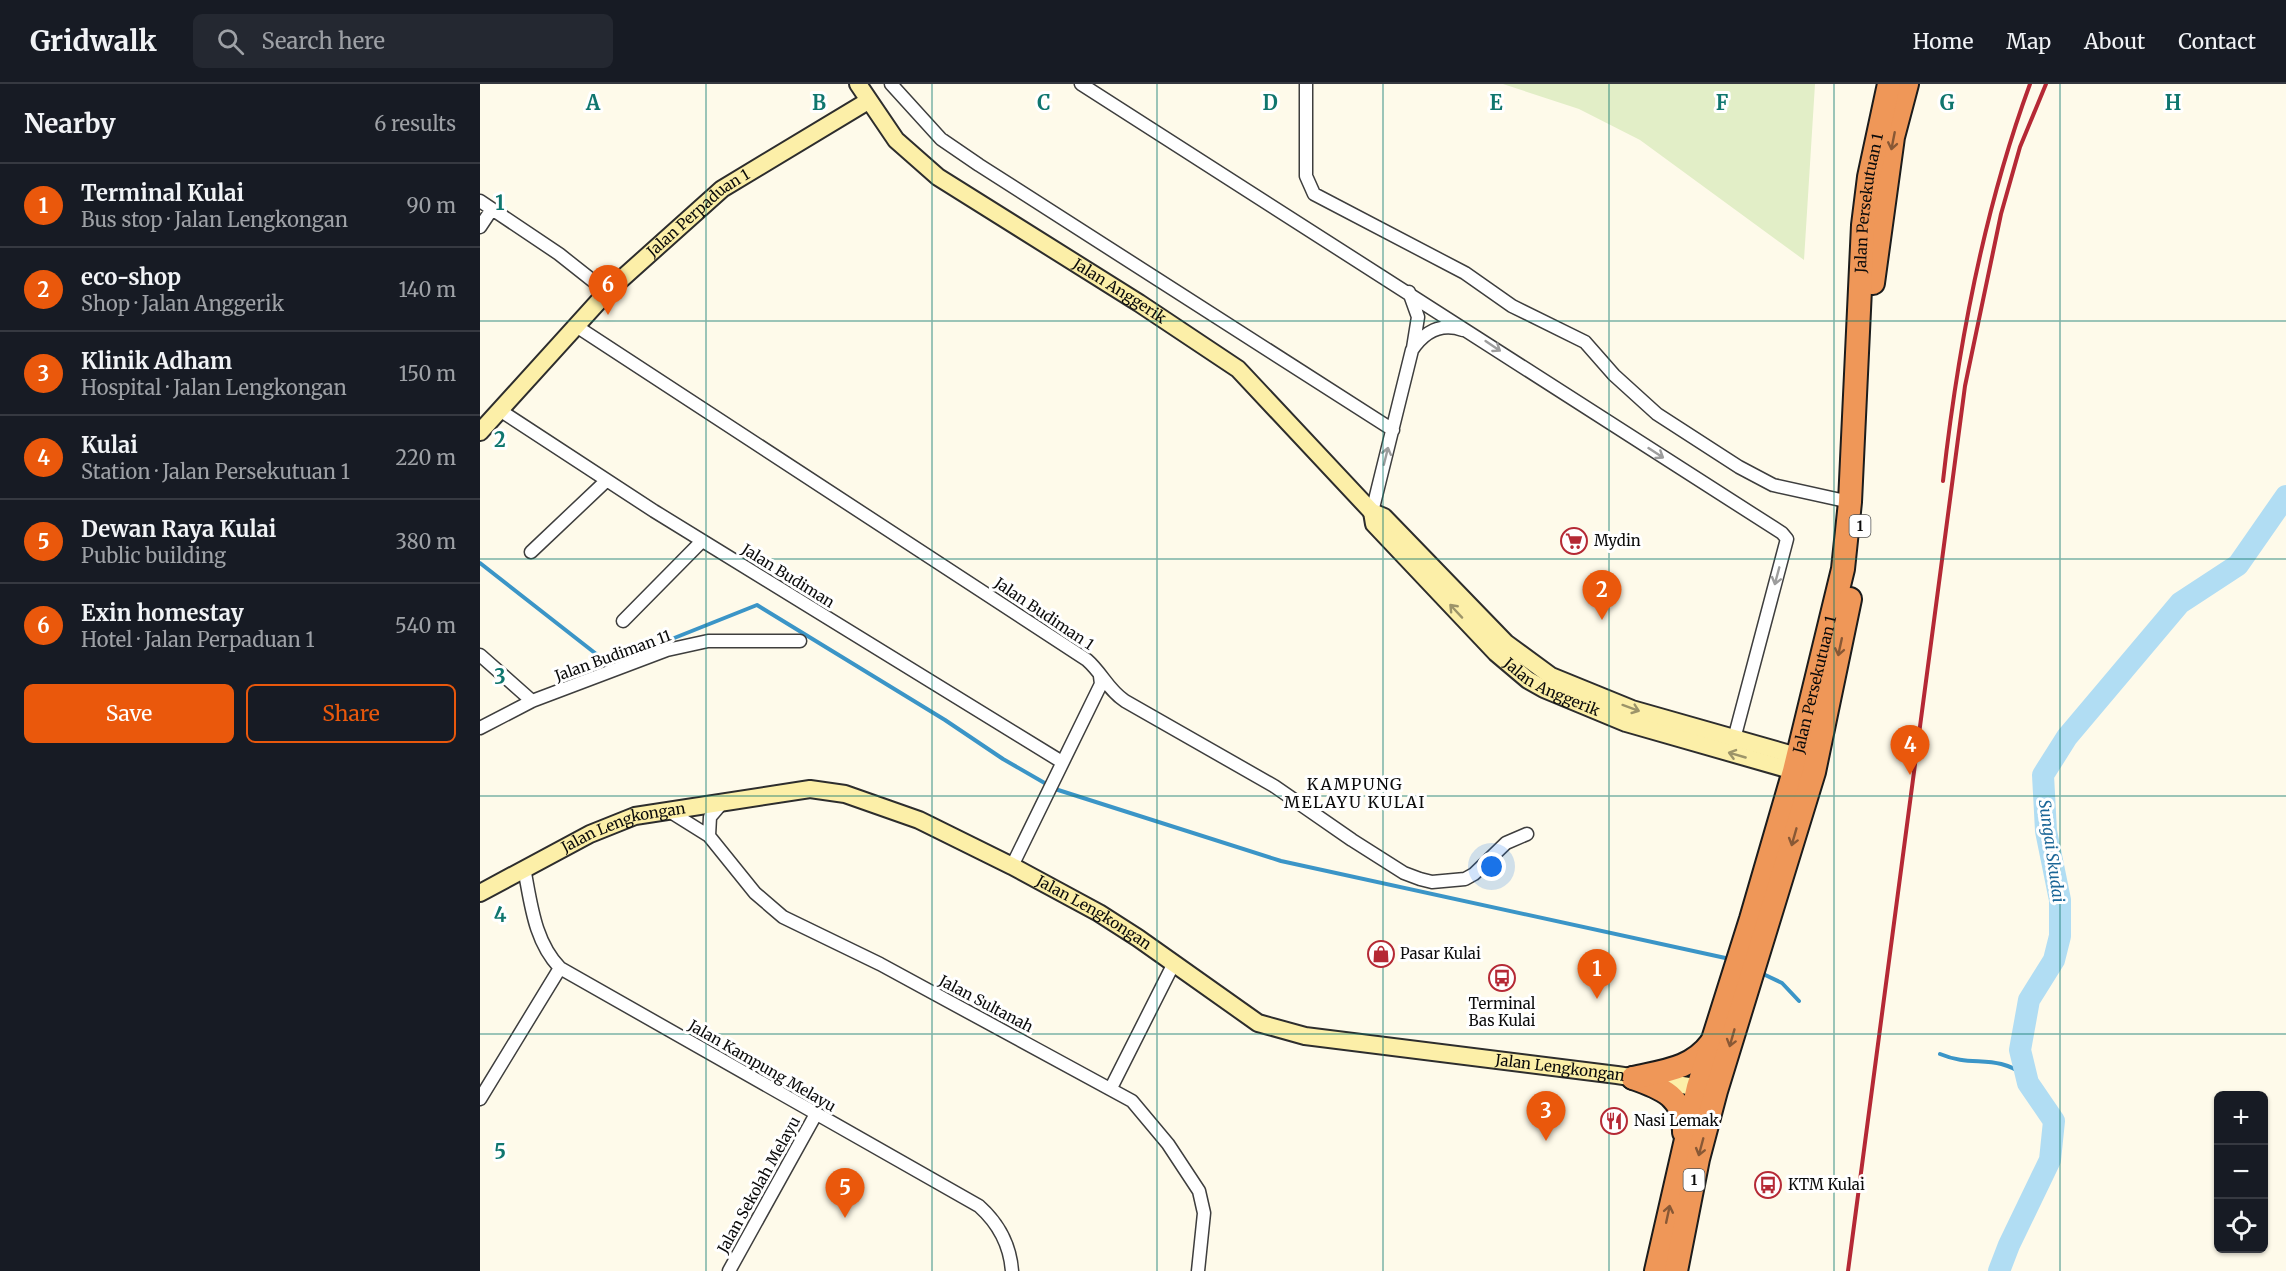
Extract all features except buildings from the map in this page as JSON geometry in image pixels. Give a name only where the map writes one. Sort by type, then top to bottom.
[{"type":"highway","points":[[1875,84],[1877,135]]},
{"type":"highway","name":"Jalan Persekutuan 1","points":[[1749,955],[1842,569],[1850,502],[1859,265],[1869,177],[1889,84]]},
{"type":"highway","name":"Jalan Persekutuan 1","points":[[1656,1271],[1680,1157],[1707,1089],[1739,984],[1814,772],[1850,602],[1862,504],[1866,363],[1874,267],[1893,137],[1907,84]]},
{"type":"highway","name":"Jalan Persekutuan 1","points":[[1676,1271],[1698,1159],[1711,1043],[1739,984]]},
{"type":"highway","points":[[1633,1078],[1684,1065],[1703,1054],[1711,1043]]},
{"type":"highway","points":[[1633,1078],[1661,1087],[1675,1097],[1685,1129],[1680,1157]]},
{"type":"street","name":"Jalan Anggerik","points":[[858,84],[896,140],[938,177],[1139,303],[1238,369],[1372,512],[1384,517],[1528,680],[1544,689],[1626,723],[1795,764]]},
{"type":"street","points":[[891,84],[941,139],[1393,430]]},
{"type":"street","points":[[1081,84],[1408,291],[1782,533],[1787,539],[1734,739]]},
{"type":"street","points":[[1306,84],[1306,176],[1314,194],[1465,273],[1512,306],[1585,342],[1614,375],[1657,414],[1739,467],[1773,485],[1850,502]]},
{"type":"street","name":"Jalan Perpaduan 1","points":[[480,432],[608,292],[722,189],[868,101]]},
{"type":"street","points":[[480,201],[559,254],[608,292]]},
{"type":"street","points":[[480,227],[492,209]]},
{"type":"street","points":[[1372,512],[1413,350],[1418,317],[1408,291]]},
{"type":"street","name":"Jalan Budiman 1","points":[[576,326],[1087,660],[1106,686],[1125,701],[1274,786],[1404,873],[1432,882],[1465,879],[1474,874],[1506,843],[1527,834]]},
{"type":"street","points":[[1413,350],[1425,336],[1438,328],[1455,327],[1474,334]]},
{"type":"street","name":"Jalan Budiman","points":[[501,411],[606,482],[1062,762]]},
{"type":"street","points":[[531,552],[606,482]]},
{"type":"street","points":[[623,621],[702,541]]},
{"type":"street","name":"Jalan Budiman 11","points":[[480,728],[532,700],[667,650],[698,644],[800,641]]},
{"type":"street","name":"Jalan Anggerik","points":[[1501,648],[1551,676],[1632,709],[1734,739],[1795,764]]},
{"type":"street","points":[[480,655],[532,700]]},
{"type":"street","points":[[1012,866],[1101,684],[1100,675]]},
{"type":"street","name":"Jalan Lengkongan","points":[[480,892],[590,834],[635,816],[810,789],[845,794],[919,820],[1012,866],[1099,913],[1258,1023],[1282,1032],[1707,1089]]},
{"type":"street","points":[[710,836],[710,816],[722,803]]},
{"type":"street","points":[[669,811],[710,836]]},
{"type":"street","name":"Jalan Sultanah","points":[[710,836],[755,893],[783,917],[880,964],[1132,1101],[1168,1144],[1199,1191],[1204,1213],[1198,1271]]},
{"type":"street","name":"Jalan Kampung Melayu","points":[[524,867],[534,920],[542,943],[548,956],[560,968],[979,1206],[994,1219],[1005,1241],[1012,1271]]},
{"type":"street","points":[[1111,1088],[1174,963]]},
{"type":"street","points":[[480,1099],[560,968]]},
{"type":"street","name":"Jalan Sekolah Melayu","points":[[729,1271],[816,1114]]},
{"type":"green space","points":[[1503,84],[1815,84],[1804,260],[1640,140],[1579,109]]},
{"type":"waterway","name":"Sungai Skudai","points":[[1999,1271],[2050,1160],[2054,1121],[2028,1083],[2020,1050],[2029,1000],[2054,960],[2060,936],[2060,900],[2046,831],[2043,775],[2067,737],[2180,603],[2238,565],[2286,496]]},
{"type":"waterway","points":[[480,563],[609,664],[757,605],[1055,789],[1281,861],[1730,959]]},
{"type":"waterway","points":[[1761,973],[1782,983],[1799,1001]]},
{"type":"waterway","points":[[1940,1054],[1963,1060],[2004,1065],[2026,1076]]},
{"type":"railway","points":[[1943,481],[1956,380],[1974,280],[1999,181],[2030,84]]},
{"type":"railway","points":[[1848,1271],[1965,386],[2001,214],[2020,147],[2046,84]]},
{"type":"place","name":"Exin homestay","points":[[608,315]]},
{"type":"place","name":"Mydin","points":[[1574,541]]},
{"type":"place","name":"eco-shop","points":[[1602,620]]},
{"type":"place","name":"Kulai","points":[[1910,775]]},
{"type":"place","name":"Pasar Kulai","points":[[1381,954]]},
{"type":"place","name":"Terminal Bas Kulai","points":[[1502,978]]},
{"type":"place","name":"Terminal Kulai","points":[[1597,999]]},
{"type":"place","name":"Nasi Lemak","points":[[1614,1121]]},
{"type":"place","name":"Klinik Adham","points":[[1546,1141]]},
{"type":"place","name":"KTM Kulai","points":[[1768,1185]]},
{"type":"place","name":"Dewan Raya Kulai","points":[[845,1218]]},
{"type":"district","name":"KAMPUNG MELAYU KULAI","points":[[1355,793]]}]
